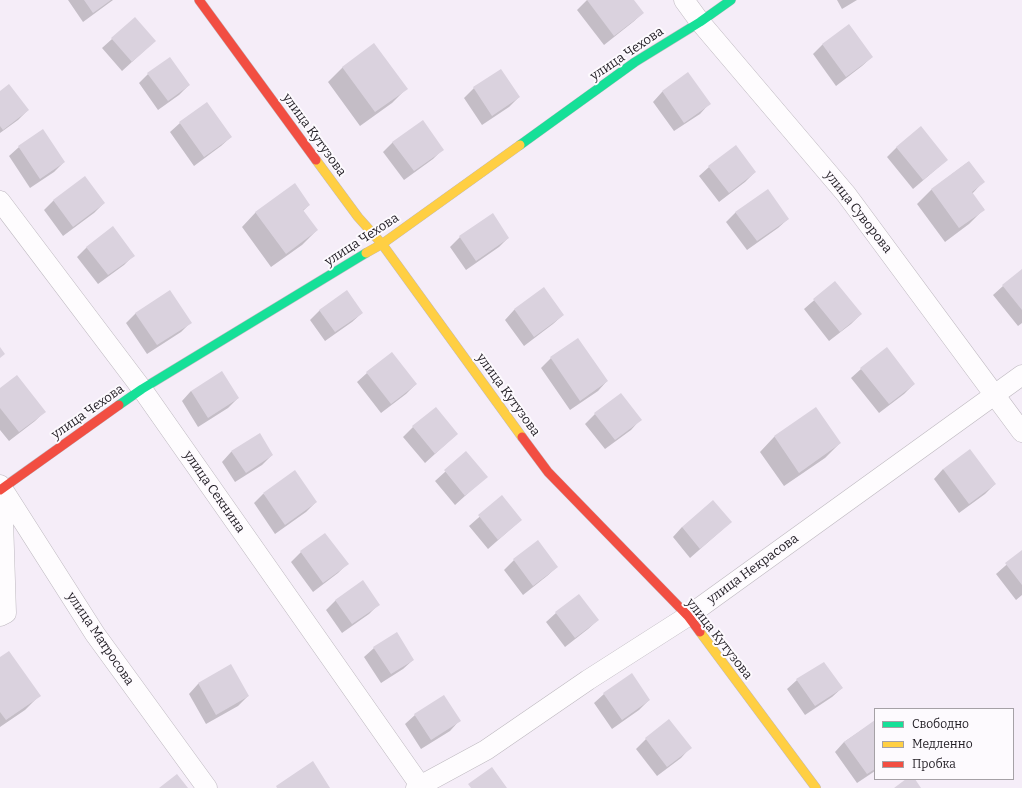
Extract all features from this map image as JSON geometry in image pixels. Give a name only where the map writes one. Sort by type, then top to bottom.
[{"type":"street","name":"улица Кутузова","points":[[199,0],[358,217],[382,244],[548,472],[688,616],[816,788]]},
{"type":"street","name":"улица Суворова","points":[[684,0],[700,22],[846,194],[1022,432]]},
{"type":"street","name":"улица Чехова","points":[[1,488],[142,389],[382,244],[635,62],[700,22],[731,0]]},
{"type":"street","name":"улица Секнина","points":[[0,202],[142,389],[419,787]]},
{"type":"street","name":"улица Некрасова","points":[[419,787],[486,750],[588,680],[688,616],[1022,375]]},
{"type":"street","points":[[0,616],[6,613],[1,488]]},
{"type":"street","name":"улица Матросова","points":[[1,488],[95,634],[207,788]]},
{"type":"building","points":[[84,0],[111,0],[93,13]]},
{"type":"building","points":[[587,0],[634,0],[644,13],[614,36]]},
{"type":"building","points":[[135,17],[156,41],[132,62],[111,38]]},
{"type":"building","points":[[849,24],[873,57],[846,77],[822,44]]},
{"type":"building","points":[[374,43],[408,89],[375,112],[342,67]]},
{"type":"building","points":[[170,57],[190,85],[168,101],[147,73]]},
{"type":"building","points":[[501,69],[520,97],[492,116],[473,87]]},
{"type":"building","points":[[688,72],[711,104],[684,123],[662,91]]},
{"type":"building","points":[[9,84],[29,110],[3,130],[0,126],[0,91]]},
{"type":"building","points":[[207,102],[232,137],[204,157],[179,122]]},
{"type":"building","points":[[423,120],[444,150],[414,171],[392,142]]},
{"type":"building","points":[[921,126],[948,160],[923,180],[896,147]]},
{"type":"building","points":[[43,129],[65,162],[40,179],[18,146]]},
{"type":"building","points":[[736,145],[756,172],[729,193],[708,166]]},
{"type":"building","points":[[969,161],[985,182],[972,192],[985,210],[959,228],[931,189]]},
{"type":"building","points":[[85,176],[105,203],[73,227],[53,200]]},
{"type":"building","points":[[295,183],[310,205],[303,210],[318,230],[286,254],[255,212]]},
{"type":"building","points":[[768,189],[789,219],[757,241],[735,212]]},
{"type":"building","points":[[493,213],[509,238],[476,261],[459,236]]},
{"type":"building","points":[[113,226],[135,256],[108,275],[86,247]]},
{"type":"building","points":[[1022,269],[1022,310],[1002,285]]},
{"type":"building","points":[[835,281],[862,314],[840,332],[813,299]]},
{"type":"building","points":[[544,287],[564,315],[534,337],[514,309]]},
{"type":"building","points":[[170,290],[192,323],[157,345],[135,313]]},
{"type":"building","points":[[347,290],[363,313],[335,332],[319,310]]},
{"type":"building","points":[[578,338],[608,381],[580,401],[550,357]]},
{"type":"building","points":[[0,347],[5,354],[0,358]]},
{"type":"building","points":[[887,347],[915,384],[889,404],[860,368]]},
{"type":"building","points":[[392,352],[417,384],[391,404],[366,372]]},
{"type":"building","points":[[222,371],[239,398],[208,418],[191,391]]},
{"type":"building","points":[[17,375],[46,412],[19,432],[0,408],[0,388]]},
{"type":"building","points":[[621,393],[642,420],[615,440],[594,413]]},
{"type":"building","points":[[436,407],[458,434],[435,454],[412,426]]},
{"type":"building","points":[[816,407],[841,443],[799,473],[774,436]]},
{"type":"building","points":[[260,433],[273,455],[246,473],[231,451]]},
{"type":"building","points":[[970,449],[996,484],[969,504],[943,469]]},
{"type":"building","points":[[466,451],[488,477],[465,496],[444,470]]},
{"type":"building","points":[[295,470],[317,502],[285,525],[263,493]]},
{"type":"building","points":[[502,495],[522,520],[498,540],[478,515]]},
{"type":"building","points":[[713,500],[732,522],[700,549],[682,527]]},
{"type":"building","points":[[325,533],[349,564],[323,583],[300,551]]},
{"type":"building","points":[[538,540],[558,567],[533,586],[513,559]]},
{"type":"building","points":[[1022,550],[1022,585],[1005,563]]},
{"type":"building","points":[[363,580],[380,605],[352,624],[335,600]]},
{"type":"building","points":[[579,594],[599,620],[575,638],[555,612]]},
{"type":"building","points":[[397,632],[414,660],[391,674],[373,647]]},
{"type":"building","points":[[9,651],[41,696],[6,720],[0,712],[0,657]]},
{"type":"building","points":[[824,662],[843,688],[815,706],[796,679]]},
{"type":"building","points":[[231,664],[249,696],[216,715],[198,683]]},
{"type":"building","points":[[632,673],[650,700],[622,720],[603,693]]},
{"type":"building","points":[[444,695],[461,721],[431,740],[414,714]]},
{"type":"building","points":[[669,719],[692,748],[667,767],[645,738]]},
{"type":"building","points":[[874,721],[874,770],[867,774],[844,742]]},
{"type":"building","points":[[313,761],[330,788],[277,788],[276,786]]},
{"type":"building","points":[[492,767],[507,788],[471,788],[468,784]]},
{"type":"building","points":[[177,774],[188,788],[159,788]]},
{"type":"building","points":[[905,780],[916,780],[921,788],[894,788]]},
{"type":"traffic: fast","points":[[520,145],[635,62],[700,22],[731,0]]},
{"type":"traffic: fast","points":[[119,405],[142,389],[366,253]]},
{"type":"traffic: slow","points":[[366,253],[382,244],[520,145]]},
{"type":"traffic: slow","points":[[316,160],[358,217],[382,244],[522,437]]},
{"type":"traffic: slow","points":[[700,632],[816,788]]},
{"type":"traffic: jam","points":[[199,0],[316,160]]},
{"type":"traffic: jam","points":[[0,490],[119,405]]},
{"type":"traffic: jam","points":[[522,437],[548,472],[688,616],[700,632]]}]
